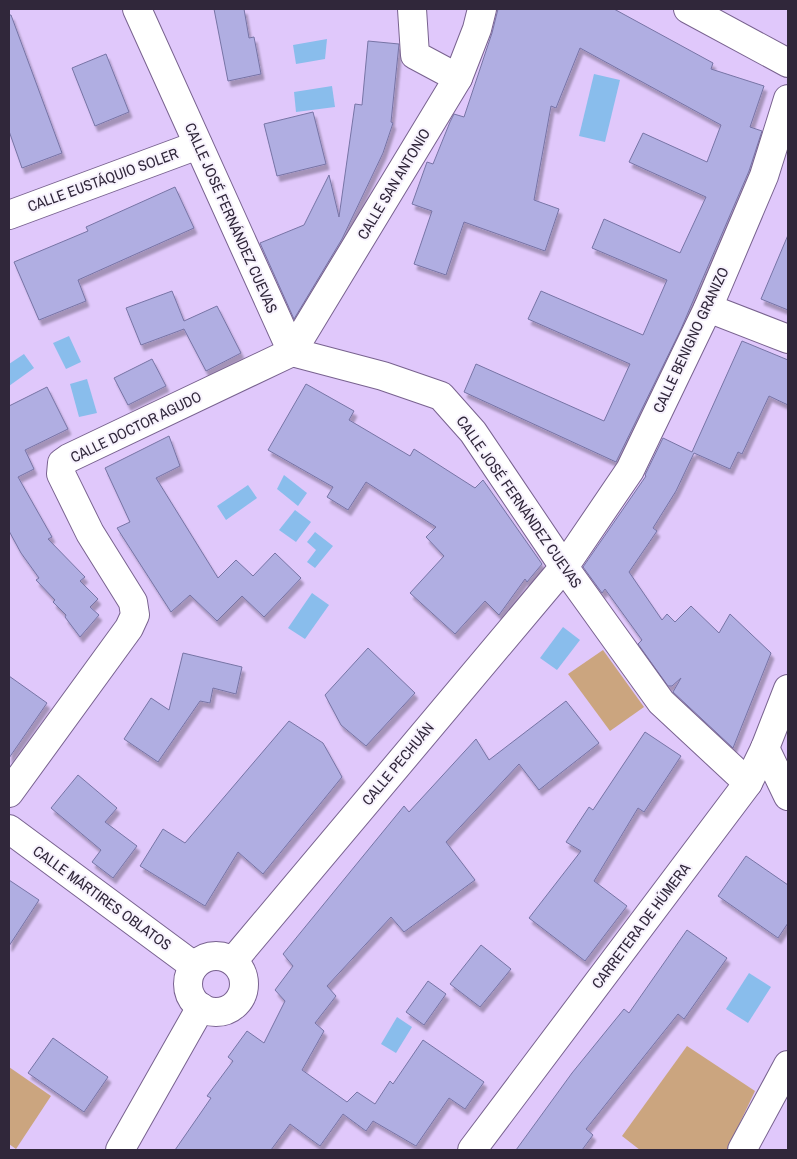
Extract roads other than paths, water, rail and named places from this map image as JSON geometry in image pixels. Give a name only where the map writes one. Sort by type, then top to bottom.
[{"type":"street","name":"CALLE JOSÉ FERNÁNDEZ CUEVAS","points":[[137,9],[292,352],[383,376],[441,396],[473,432],[564,567],[660,702],[748,783]]},
{"type":"street","points":[[412,9],[415,55],[458,78]]},
{"type":"street","name":"CALLE SAN ANTONIO","points":[[292,352],[458,78],[477,29],[482,9]]},
{"type":"street","points":[[688,9],[788,63]]},
{"type":"street","name":"CALLE BENIGNO GRANIZO","points":[[564,567],[630,470],[708,308],[764,176],[788,98]]},
{"type":"street","name":"CALLE EUSTÁQUIO SOLER","points":[[9,215],[198,145]]},
{"type":"street","points":[[708,308],[788,339]]},
{"type":"street","name":"CALLE DOCTOR AGUDO","points":[[9,793],[129,628],[135,615],[133,602],[90,533],[61,474],[62,463],[292,352]]},
{"type":"street","name":"CALLE PECHUÁN","points":[[233,961],[564,567]]},
{"type":"street","name":"CARRETERA DE HÚMERA","points":[[472,1150],[748,783],[765,748],[788,689]]},
{"type":"street","points":[[765,748],[788,796]]},
{"type":"street","name":"CALLE MÁRTIRES OBLATOS","points":[[9,829],[194,966]]},
{"type":"street","points":[[213,956],[223,956],[233,961],[241,970],[244,982],[242,994],[236,1004],[225,1010],[212,1011],[201,1007],[194,1000],[188,983],[194,966],[202,959],[213,956]]},
{"type":"street","points":[[120,1150],[201,1007]]},
{"type":"street","points":[[742,1150],[788,1065]]},
{"type":"water","points":[[327,39],[325,59],[296,64],[293,45]]},
{"type":"water","points":[[594,74],[620,80],[605,142],[579,136]]},
{"type":"water","points":[[332,86],[335,107],[296,112],[294,92]]},
{"type":"water","points":[[69,336],[81,362],[66,369],[53,343]]},
{"type":"water","points":[[24,354],[34,368],[9,386],[9,364]]},
{"type":"water","points":[[87,379],[97,413],[79,417],[70,384]]},
{"type":"water","points":[[284,475],[307,493],[298,506],[277,489]]},
{"type":"water","points":[[248,485],[257,498],[226,520],[217,506]]},
{"type":"water","points":[[295,510],[311,522],[296,542],[279,530]]},
{"type":"water","points":[[315,532],[333,546],[315,568],[307,562],[316,550],[307,542]]},
{"type":"water","points":[[312,593],[329,605],[305,639],[288,628]]},
{"type":"water","points":[[563,627],[580,640],[557,670],[540,658]]},
{"type":"water","points":[[749,973],[771,987],[748,1023],[726,1009]]},
{"type":"water","points":[[397,1017],[412,1027],[396,1053],[381,1044]]}]
